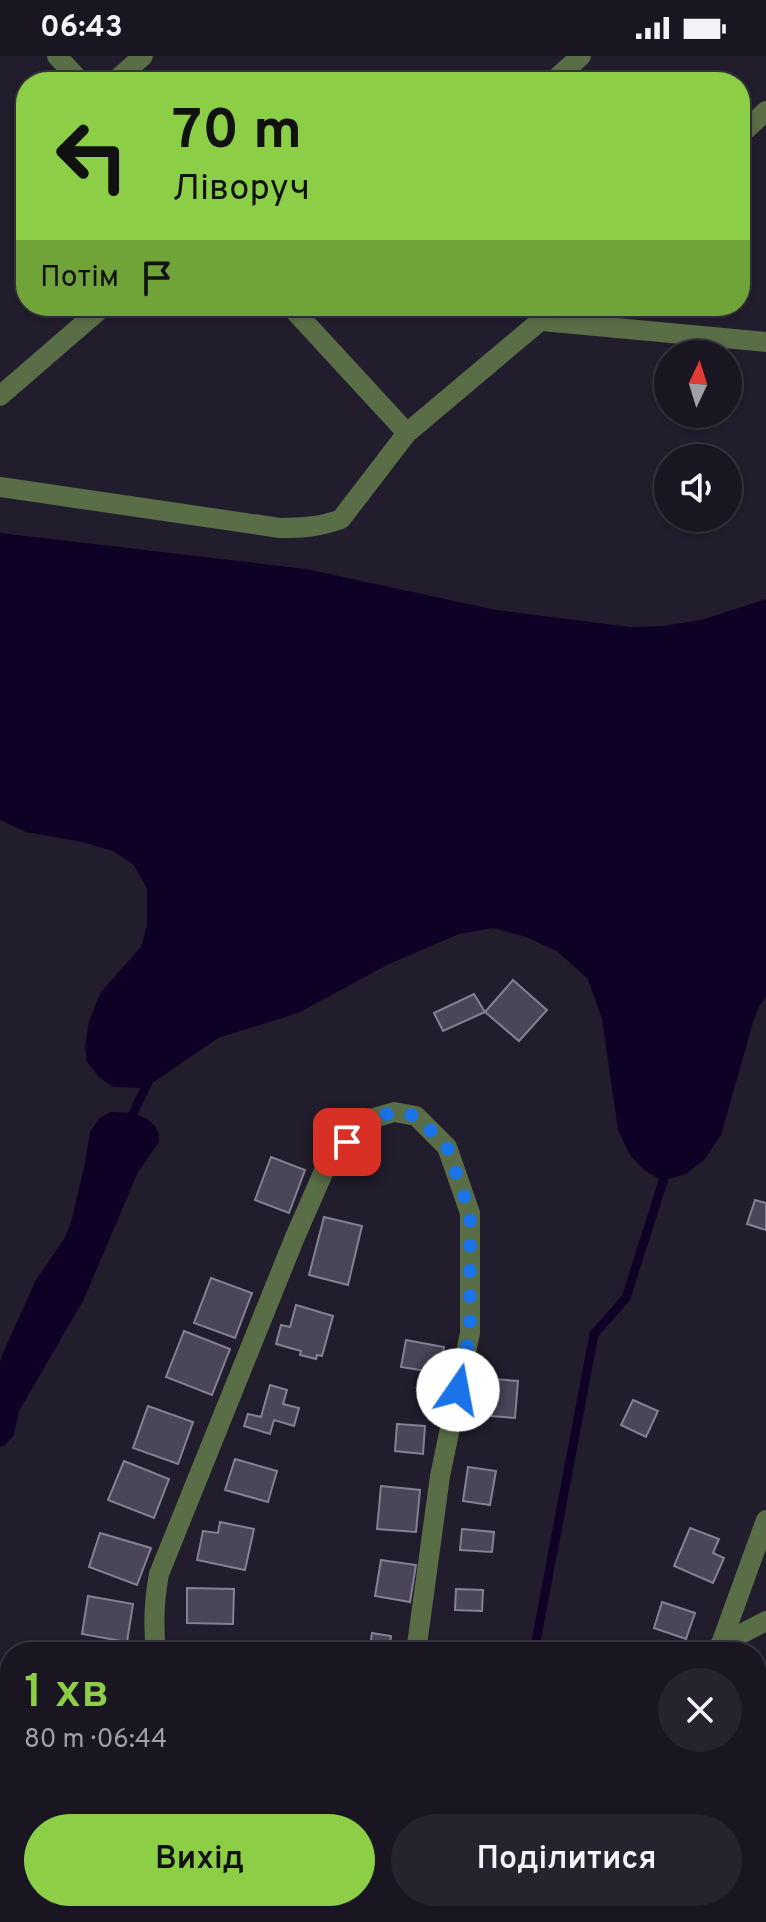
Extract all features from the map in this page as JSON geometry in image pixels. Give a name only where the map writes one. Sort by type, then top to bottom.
[{"type":"street","points":[[57,56],[72,72]]},
{"type":"street","points":[[125,72],[143,56]]},
{"type":"street","points":[[563,72],[581,56]]},
{"type":"street","points":[[750,126],[766,111]]},
{"type":"street","points":[[0,396],[92,316]]},
{"type":"street","points":[[303,316],[407,433]]},
{"type":"street","points":[[0,487],[280,528],[324,525],[341,519],[407,433],[547,316]]},
{"type":"street","points":[[542,321],[766,342]]},
{"type":"street","points":[[155,1642],[153,1621],[159,1574],[327,1164],[367,1120],[394,1112],[416,1116],[447,1147],[470,1213],[470,1333],[440,1476],[417,1642]]},
{"type":"street","points":[[722,1642],[766,1520]]},
{"type":"street","points":[[731,1642],[766,1621]]},
{"type":"shaded area","points":[[0,533],[306,569],[496,610],[630,627],[701,620],[766,599],[766,997],[754,1019],[721,1135],[705,1159],[686,1174],[663,1181],[644,1170],[630,1155],[618,1130],[602,1019],[588,979],[557,951],[526,937],[493,928],[459,934],[389,964],[298,1013],[218,1038],[145,1088],[113,1087],[99,1077],[87,1062],[85,1047],[89,1021],[101,992],[141,947],[147,926],[147,888],[133,864],[113,851],[26,832],[0,820]]},
{"type":"shaded area","points":[[110,1112],[133,1113],[146,1118],[155,1126],[159,1142],[138,1172],[84,1299],[19,1411],[14,1435],[0,1447],[0,1362],[36,1280],[64,1239],[71,1223],[90,1132],[99,1119]]},
{"type":"building","points":[[513,980],[547,1010],[519,1041],[485,1012]]},
{"type":"building","points":[[474,994],[485,1012],[443,1031],[434,1013]]},
{"type":"building","points":[[271,1157],[305,1170],[289,1213],[255,1200]]},
{"type":"building","points":[[755,1200],[766,1203],[766,1230],[747,1224]]},
{"type":"building","points":[[324,1217],[362,1226],[348,1285],[309,1275]]},
{"type":"building","points":[[211,1278],[252,1293],[235,1338],[194,1323]]},
{"type":"building","points":[[296,1305],[333,1316],[322,1356],[317,1355],[316,1359],[276,1344],[281,1325],[290,1327]]},
{"type":"building","points":[[184,1331],[230,1349],[212,1395],[166,1377]]},
{"type":"building","points":[[406,1340],[444,1347],[439,1373],[401,1367]]},
{"type":"building","points":[[481,1378],[518,1381],[515,1418],[477,1415]]},
{"type":"building","points":[[270,1385],[287,1390],[283,1404],[299,1408],[294,1426],[274,1420],[270,1434],[244,1426],[248,1414],[261,1417]]},
{"type":"building","points":[[633,1400],[658,1411],[646,1437],[621,1425]]},
{"type":"building","points":[[148,1406],[193,1422],[178,1464],[133,1448]]},
{"type":"building","points":[[397,1424],[425,1426],[423,1454],[395,1451]]},
{"type":"building","points":[[235,1459],[277,1471],[268,1502],[225,1490]]},
{"type":"building","points":[[124,1461],[169,1479],[154,1518],[108,1500]]},
{"type":"building","points":[[468,1467],[496,1471],[490,1505],[463,1501]]},
{"type":"building","points":[[381,1486],[420,1490],[416,1532],[377,1529]]},
{"type":"building","points":[[220,1522],[254,1529],[245,1570],[197,1560],[203,1531],[218,1533]]},
{"type":"building","points":[[690,1528],[719,1539],[713,1553],[724,1558],[713,1583],[674,1566]]},
{"type":"building","points":[[462,1529],[494,1532],[492,1552],[460,1550]]},
{"type":"building","points":[[100,1533],[151,1548],[137,1585],[89,1567]]},
{"type":"building","points":[[381,1560],[416,1565],[410,1602],[375,1596]]},
{"type":"building","points":[[187,1588],[234,1589],[233,1624],[187,1623]]},
{"type":"building","points":[[456,1589],[483,1590],[482,1611],[455,1610]]},
{"type":"building","points":[[88,1596],[133,1604],[127,1642],[82,1634]]},
{"type":"building","points":[[662,1602],[695,1613],[686,1639],[654,1628]]},
{"type":"building","points":[[372,1633],[391,1636],[390,1642],[371,1642]]},
{"type":"waterway","points":[[128,1124],[149,1080]]},
{"type":"waterway","points":[[536,1642],[594,1334],[626,1298],[666,1172]]},
{"type":"route","points":[[347,1142],[367,1120],[394,1112],[416,1116],[447,1147],[470,1213],[470,1333],[458,1390]]}]
